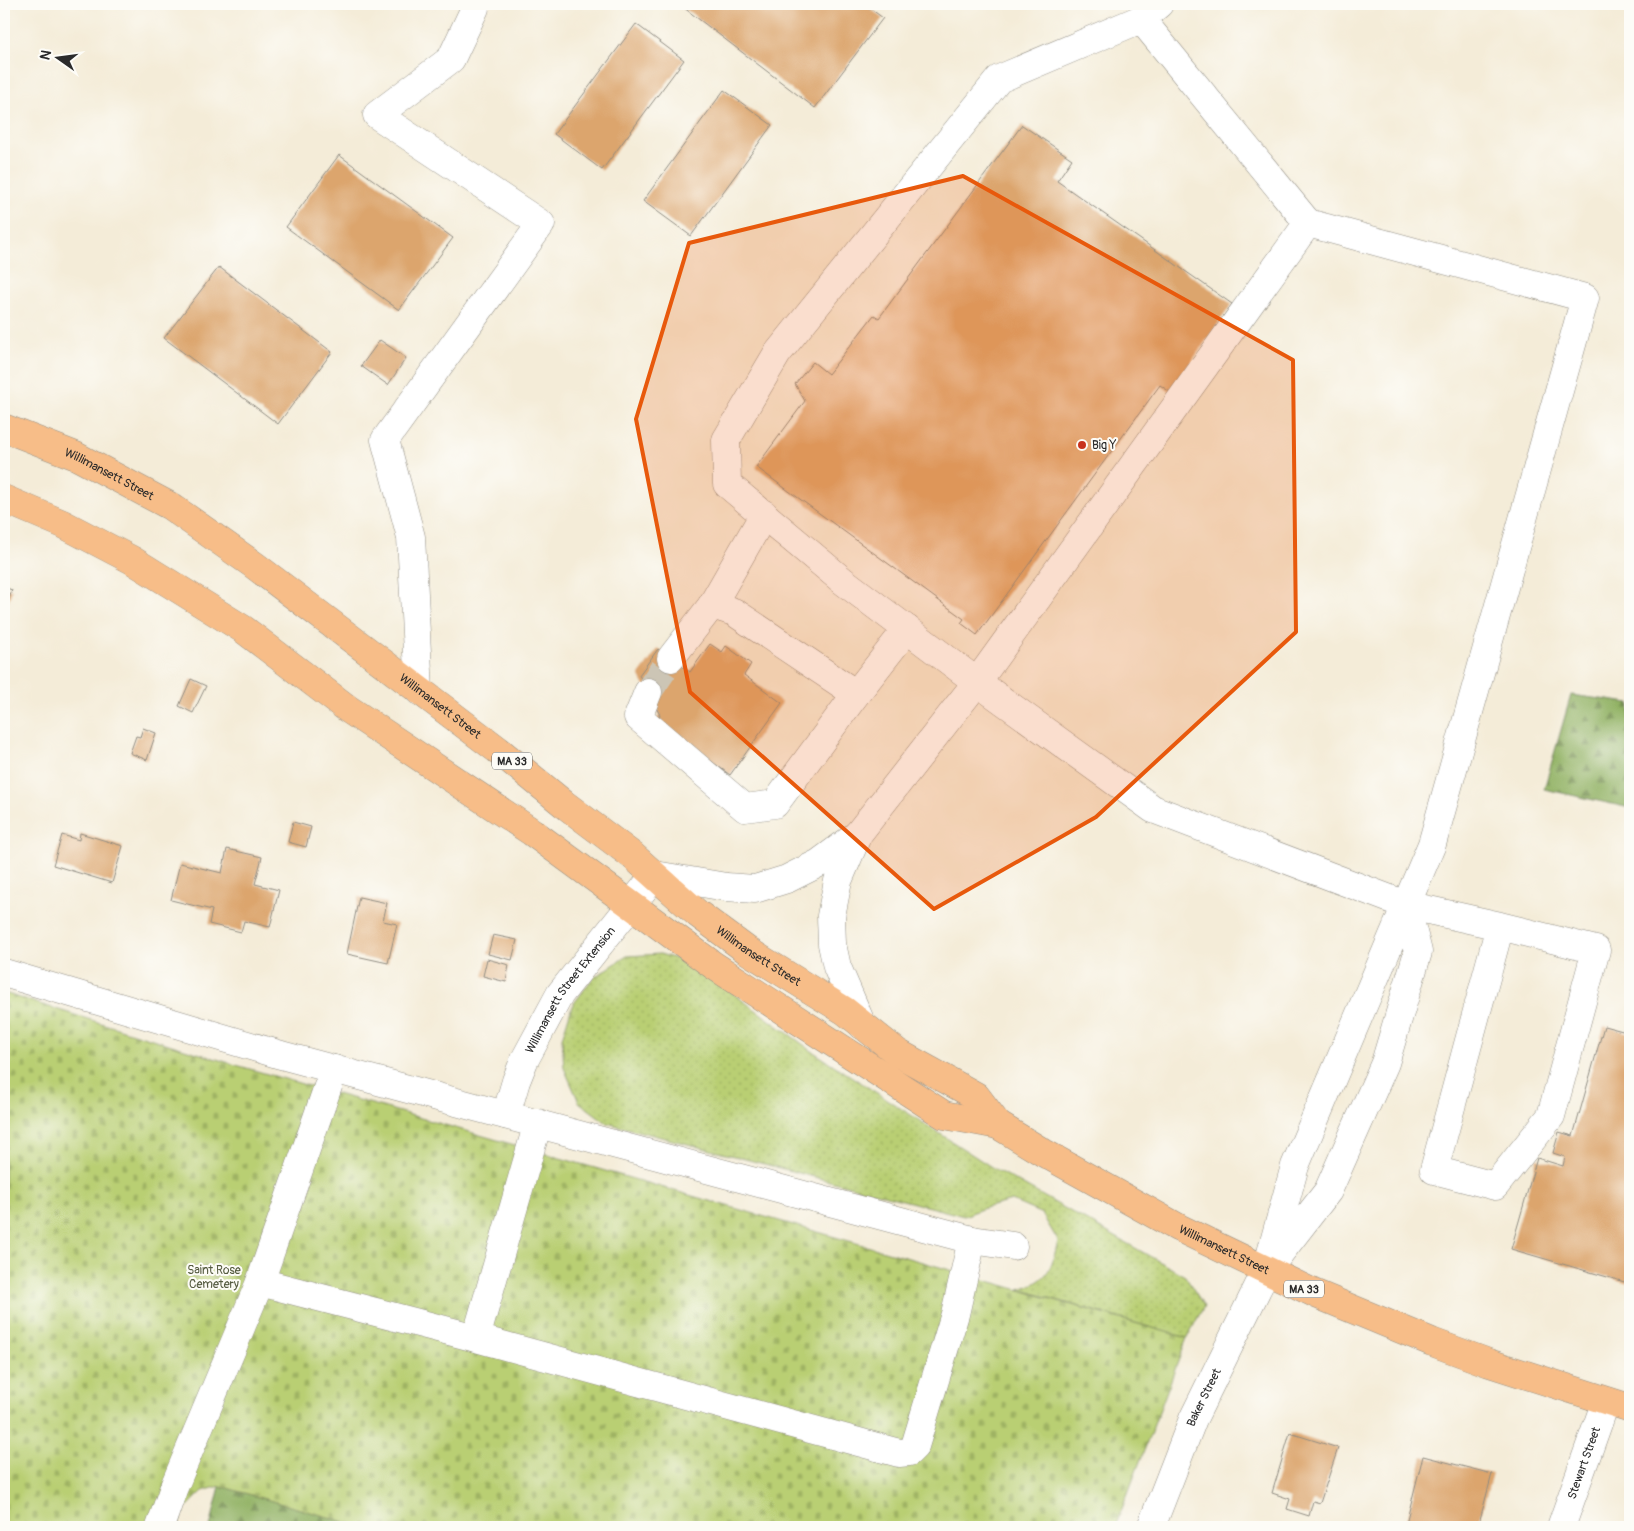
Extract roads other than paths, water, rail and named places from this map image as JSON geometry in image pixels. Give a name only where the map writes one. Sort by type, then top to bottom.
[{"type":"main road","name":"Willimansett Street","points":[[4,428],[76,456],[170,506],[254,565],[498,750],[655,874],[698,914],[748,951],[845,1011],[898,1054],[976,1096],[998,1125]]},
{"type":"main road","name":"Willimansett Street","points":[[4,499],[63,524],[132,560],[242,629],[348,708],[532,832],[713,965],[944,1115],[998,1125],[1137,1206],[1266,1271],[1371,1318],[1432,1342],[1618,1404]]},
{"type":"street","points":[[419,691],[411,537],[385,440],[541,224],[377,115],[451,59],[476,8],[475,4]]},
{"type":"street","points":[[1266,1271],[1295,1166],[1406,905],[1432,844],[1585,298],[1308,223],[1150,12],[999,79],[777,354],[726,440],[727,484],[843,581],[906,629],[976,682],[1154,809],[1406,905],[1500,926],[1596,950],[1551,1116],[1495,1186],[1434,1170],[1500,926]]},
{"type":"street","points":[[862,1025],[837,967],[831,916],[838,881],[858,834],[976,682],[1308,223]]},
{"type":"street","points":[[671,658],[712,605],[764,514]]},
{"type":"street","points":[[712,605],[734,612],[856,694]]},
{"type":"street","points":[[648,692],[638,717],[745,808],[775,804],[906,629]]},
{"type":"street","points":[[655,874],[726,887],[755,889],[787,879],[819,863],[858,834]]},
{"type":"street","name":"Willimansett Street Extension","points":[[506,1114],[524,1061],[560,994],[655,874]]},
{"type":"street","points":[[1266,1271],[1328,1191],[1385,1063],[1418,952],[1406,905]]},
{"type":"street","points":[[5,977],[281,1055],[972,1240],[1013,1246]]},
{"type":"street","points":[[160,1527],[178,1478],[260,1282],[334,1069]]},
{"type":"street","points":[[476,1338],[538,1123]]},
{"type":"street","points":[[260,1282],[476,1338],[901,1453],[907,1452],[915,1446],[955,1314],[972,1240]]},
{"type":"street","name":"Baker Street","points":[[1151,1527],[1193,1418],[1266,1271]]},
{"type":"street","name":"Stewart Street","points":[[1561,1527],[1618,1404]]},
{"type":"tunnel","points":[[648,692],[671,658]]},
{"type":"place","name":"Big Y","points":[[1082,445]]},
{"type":"park label","name":"Saint Rose Cemetery","points":[[214,1277]]}]
